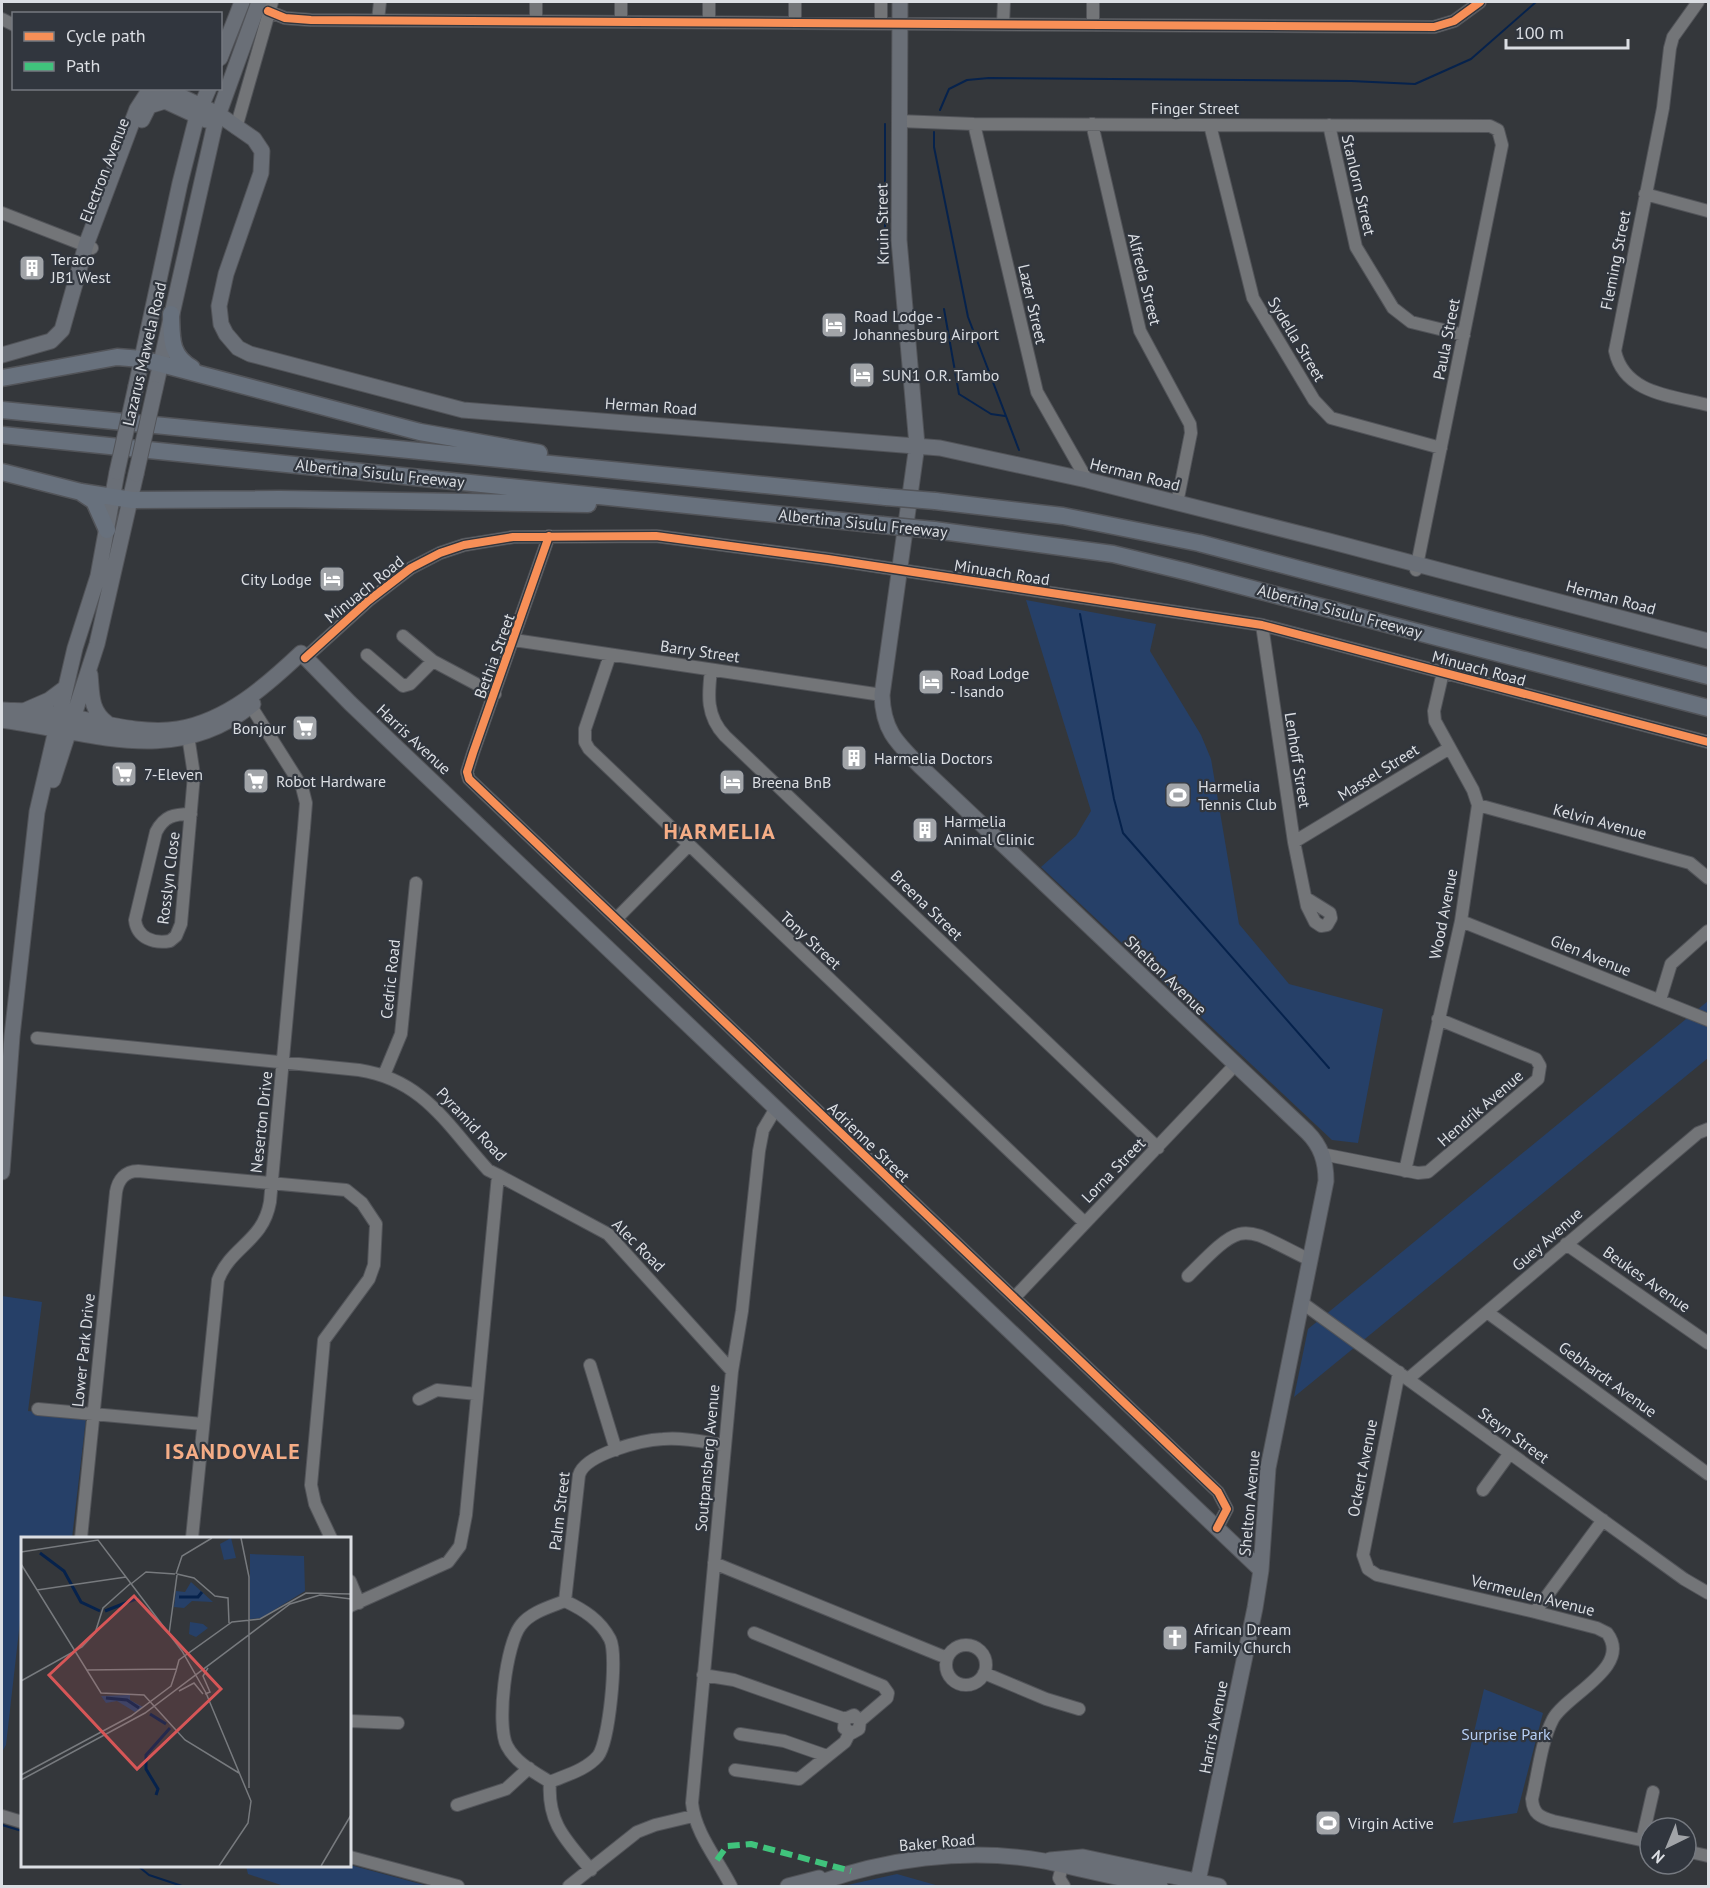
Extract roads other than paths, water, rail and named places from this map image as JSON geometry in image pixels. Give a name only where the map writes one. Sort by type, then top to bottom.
[{"type":"highway","points":[[171,314],[176,354],[184,363],[212,377]]},
{"type":"highway","points":[[2,378],[117,357],[142,358],[420,432],[556,456],[591,467]]},
{"type":"highway","name":"Albertina Sisulu Freeway","points":[[2,410],[886,496],[1063,516],[1199,543],[1708,676]]},
{"type":"highway","name":"Albertina Sisulu Freeway","points":[[2,435],[933,530],[1044,544],[1156,564],[1708,708]]},
{"type":"highway","points":[[2,472],[81,492],[132,500],[554,504],[622,500]]},
{"type":"highway","points":[[81,492],[94,501],[107,530]]},
{"type":"main road","points":[[222,53],[242,2]]},
{"type":"main road","name":"Kruin Street","points":[[900,2],[901,284],[914,392],[917,445]]},
{"type":"main road","name":"Lazarus Mawela Road","points":[[65,723],[90,668],[132,500],[160,363],[215,125],[266,5]]},
{"type":"main road","name":"Electron Avenue","points":[[2,355],[51,340],[62,330],[65,313],[140,102],[152,90]]},
{"type":"main road","points":[[167,90],[199,111]]},
{"type":"main road","name":"Lazarus Mawela Road","points":[[65,723],[65,688],[98,576],[117,472],[142,358],[199,111],[208,90]]},
{"type":"main road","name":"Electron Avenue","points":[[87,251],[149,106],[160,101],[199,111]]},
{"type":"main road","name":"Herman Road","points":[[199,111],[215,125],[238,130],[258,143],[262,166],[226,274],[219,306],[221,324],[226,334],[238,348],[250,354],[463,410],[917,445],[1087,480],[1308,538],[1327,546],[1416,567],[1490,588],[1505,588],[1708,641]]},
{"type":"main road","points":[[215,125],[238,130]]},
{"type":"main road","points":[[2,347],[44,333],[65,313]]},
{"type":"main road","name":"Shelton Avenue","points":[[917,445],[882,694],[886,725],[902,748],[1307,1132],[1322,1154],[1326,1181],[1268,1468],[1261,1570]]},
{"type":"main road","points":[[2,710],[23,711],[65,723],[155,742],[187,733],[248,703],[306,654]]},
{"type":"main road","name":"Harris Avenue","points":[[306,654],[776,1108],[1261,1570],[1198,1884]]},
{"type":"main road","points":[[90,668],[93,708],[98,717],[106,723]]},
{"type":"main road","points":[[23,711],[49,700],[65,688]]},
{"type":"main road","points":[[2,720],[106,723],[187,733]]},
{"type":"main road","points":[[2,1162],[6,1088],[37,834],[65,723]]},
{"type":"main road","points":[[1255,1608],[1247,1568],[1235,1546],[1254,1541],[1263,1520]]},
{"type":"main road","name":"Baker Road","points":[[788,1887],[834,1876],[935,1858],[988,1856],[1044,1861],[1083,1857],[1219,1887]]},
{"type":"main road","name":"Baker Road","points":[[1044,1861],[1062,1867],[1160,1887]]},
{"type":"main road","name":"Baker Road","points":[[810,1887],[834,1876]]},
{"type":"street","points":[[378,20],[380,2]]},
{"type":"street","points":[[536,2],[536,21]]},
{"type":"street","points":[[621,2],[621,21]]},
{"type":"street","points":[[709,2],[709,22]]},
{"type":"street","points":[[795,2],[795,22]]},
{"type":"street","points":[[881,2],[881,22]]},
{"type":"street","points":[[1003,24],[1004,2]]},
{"type":"street","points":[[1093,2],[1093,25]]},
{"type":"street","points":[[238,130],[266,5],[285,18],[378,20],[1434,27],[1455,21],[1480,2]]},
{"type":"street","name":"Fleming Street","points":[[1698,2],[1673,36],[1663,108],[1615,344],[1617,359],[1626,376],[1637,384],[1708,405]]},
{"type":"street","name":"Finger Street","points":[[899,121],[974,124],[1490,126]]},
{"type":"street","name":"Lazer Street","points":[[974,124],[1037,392],[1087,480]]},
{"type":"street","name":"Alfreda Street","points":[[1092,124],[1140,331],[1190,424],[1191,433],[1177,503]]},
{"type":"street","name":"Sydella Street","points":[[1210,125],[1253,298],[1314,400],[1331,418],[1441,448]]},
{"type":"street","name":"Stanlorn Street","points":[[1329,125],[1356,247],[1393,308],[1412,322],[1464,335]]},
{"type":"street","name":"Paula Street","points":[[1416,567],[1502,145],[1500,133],[1490,126]]},
{"type":"street","points":[[1645,194],[1708,211]]},
{"type":"street","points":[[2,213],[87,251]]},
{"type":"street","name":"Minuach Road","points":[[306,654],[411,568],[440,553],[494,539],[549,536],[656,536],[900,570],[1262,625],[1708,742]]},
{"type":"street","name":"Bethia Street","points":[[472,783],[468,778],[467,770],[549,536]]},
{"type":"street","name":"Lenhoff Street","points":[[1262,625],[1294,842],[1306,898]]},
{"type":"street","points":[[403,636],[433,662],[495,694]]},
{"type":"street","name":"Barry Street","points":[[513,640],[882,694]]},
{"type":"street","points":[[367,655],[403,686],[410,684],[433,662]]},
{"type":"street","name":"Tony Street","points":[[610,655],[585,729],[586,746],[688,846],[1085,1223]]},
{"type":"street","name":"Breena Street","points":[[711,670],[710,709],[717,727],[724,736],[1158,1148]]},
{"type":"street","points":[[1443,672],[1434,716],[1437,730],[1473,790],[1478,806]]},
{"type":"street","name":"Neserton Drive","points":[[192,1537],[218,1280],[226,1264],[264,1225],[271,1183],[284,1062],[306,803],[300,784],[248,703]]},
{"type":"street","name":"Rosslyn Close","points":[[187,733],[194,775],[191,813],[180,929],[171,941],[149,939],[139,933],[135,920],[156,832],[160,823],[170,817],[191,813]]},
{"type":"street","name":"Massel Street","points":[[1294,842],[1448,748]]},
{"type":"street","name":"Adrienne Street","points":[[472,783],[1218,1492],[1227,1509],[1217,1528]]},
{"type":"street","name":"Kelvin Avenue","points":[[1478,806],[1690,863],[1708,878]]},
{"type":"street","name":"Wood Avenue","points":[[1405,1170],[1461,921],[1478,806]]},
{"type":"street","points":[[616,919],[688,846]]},
{"type":"street","name":"Cedric Road","points":[[384,1075],[401,1034],[416,884]]},
{"type":"street","name":"Glen Avenue","points":[[1461,921],[1708,1020]]},
{"type":"street","points":[[1660,1000],[1671,964],[1708,931]]},
{"type":"street","name":"Hendrik Avenue","points":[[1322,1154],[1424,1173],[1437,1166],[1533,1086],[1540,1074],[1540,1066],[1532,1056],[1438,1019]]},
{"type":"street","name":"Pyramid Road","points":[[37,1038],[284,1062],[384,1075],[426,1099],[488,1170],[498,1175],[466,1515],[458,1551],[448,1562],[354,1604]]},
{"type":"street","name":"Lorna Street","points":[[1014,1298],[1235,1065]]},
{"type":"street","name":"Soutpansberg Avenue","points":[[693,1816],[703,1679],[732,1371],[742,1311],[759,1151],[763,1130],[776,1108]]},
{"type":"street","name":"Guey Avenue","points":[[1403,1375],[1487,1312],[1698,1133],[1708,1129]]},
{"type":"street","name":"Lower Park Drive","points":[[81,1537],[116,1192],[119,1181],[131,1171],[271,1183]]},
{"type":"street","name":"Alec Road","points":[[498,1175],[608,1233],[732,1371]]},
{"type":"street","points":[[271,1183],[346,1190],[363,1203],[376,1224],[372,1273],[324,1340],[311,1485],[315,1504],[330,1537]]},
{"type":"street","points":[[1188,1276],[1216,1247],[1232,1235],[1240,1233],[1262,1235],[1310,1260]]},
{"type":"street","name":"Beukes Avenue","points":[[1566,1244],[1708,1343]]},
{"type":"street","name":"Steyn Street","points":[[1301,1302],[1684,1579],[1708,1593]]},
{"type":"street","name":"Gebhardt Avenue","points":[[1487,1312],[1708,1474]]},
{"type":"street","points":[[590,1365],[616,1450]]},
{"type":"street","name":"Ockert Avenue","points":[[1368,1569],[1363,1555],[1403,1375]]},
{"type":"street","points":[[419,1399],[436,1390],[477,1394]]},
{"type":"street","points":[[38,1409],[203,1424]]},
{"type":"street","name":"Palm Street","points":[[565,1601],[580,1471],[590,1459],[663,1438],[724,1445]]},
{"type":"street","points":[[1483,1490],[1510,1453]]},
{"type":"street","points":[[1535,1612],[1603,1520]]},
{"type":"street","points":[[714,1563],[947,1658]]},
{"type":"street","name":"Vermeulen Avenue","points":[[1368,1569],[1377,1575],[1404,1582],[1602,1629],[1610,1637],[1613,1648],[1601,1674],[1563,1706],[1552,1721],[1532,1799],[1534,1811],[1542,1817],[1638,1839]]},
{"type":"street","points":[[351,1587],[354,1604]]},
{"type":"street","points":[[565,1601],[597,1620],[609,1638],[613,1652],[606,1735],[601,1751],[582,1769],[550,1782],[529,1768],[508,1748],[503,1730],[511,1645],[524,1622],[542,1610],[565,1601]]},
{"type":"street","points":[[754,1633],[883,1686],[888,1693],[887,1698],[860,1721],[859,1730],[850,1732],[844,1728],[844,1719]]},
{"type":"street","points":[[970,1646],[976,1649],[984,1660],[984,1673],[976,1682],[958,1683],[946,1670],[947,1658],[956,1648],[970,1646]]},
{"type":"street","points":[[984,1673],[1046,1699],[1079,1708]]},
{"type":"street","points":[[703,1679],[734,1680],[741,1685],[844,1719],[854,1715],[860,1721]]},
{"type":"street","points":[[351,1721],[398,1723]]},
{"type":"street","points":[[735,1770],[794,1780],[804,1776],[845,1742],[850,1732]]},
{"type":"street","points":[[740,1734],[784,1742],[827,1756]]},
{"type":"street","points":[[457,1805],[506,1789],[529,1768]]},
{"type":"street","points":[[550,1782],[549,1801],[554,1822],[591,1870]]},
{"type":"street","points":[[1650,1816],[1653,1792]]},
{"type":"street","points":[[2,1816],[21,1822]]},
{"type":"street","points":[[569,1887],[646,1828],[693,1816],[731,1887]]},
{"type":"street","points":[[351,1857],[458,1887]]},
{"type":"street","points":[[1062,1867],[1059,1878],[1064,1887]]},
{"type":"waterway","points":[[940,110],[949,89],[967,80],[989,78],[1351,81],[1415,84],[1471,59],[1536,2]]},
{"type":"waterway","points":[[885,124],[885,231]]},
{"type":"waterway","points":[[934,132],[934,147],[968,317],[1019,450]]},
{"type":"waterway","points":[[944,309],[959,394],[991,414],[1005,416]]},
{"type":"waterway","points":[[1080,614],[1114,799],[1123,833],[1329,1068]]},
{"type":"waterway","points":[[2,1825],[21,1831]]},
{"type":"waterway","points":[[139,1867],[149,1875],[182,1886]]},
{"type":"place","name":"Teraco JB1 West","points":[[32,268]]},
{"type":"place","name":"Road Lodge - Johannesburg Airport","points":[[834,325]]},
{"type":"place","name":"SUN1 O.R. Tambo","points":[[862,375]]},
{"type":"place","name":"City Lodge","points":[[332,579]]},
{"type":"place","name":"Road Lodge - Isando","points":[[931,682]]},
{"type":"place","name":"Bonjour","points":[[305,728]]},
{"type":"place","name":"Harmelia Doctors","points":[[854,758]]},
{"type":"place","name":"7-Eleven","points":[[124,774]]},
{"type":"place","name":"Robot Hardware","points":[[256,781]]},
{"type":"place","name":"Breena BnB","points":[[732,782]]},
{"type":"place","name":"Harmelia Tennis Club","points":[[1178,795]]},
{"type":"place","name":"Harmelia Animal Clinic","points":[[925,830]]},
{"type":"place","name":"African Dream Family Church","points":[[1175,1638]]},
{"type":"place","name":"Virgin Active","points":[[1328,1823]]},
{"type":"district","name":"HARMELIA","points":[[720,831]]},
{"type":"district","name":"ISANDOVALE","points":[[233,1451]]},
{"type":"park label","name":"Surprise Park","points":[[1506,1734]]}]
